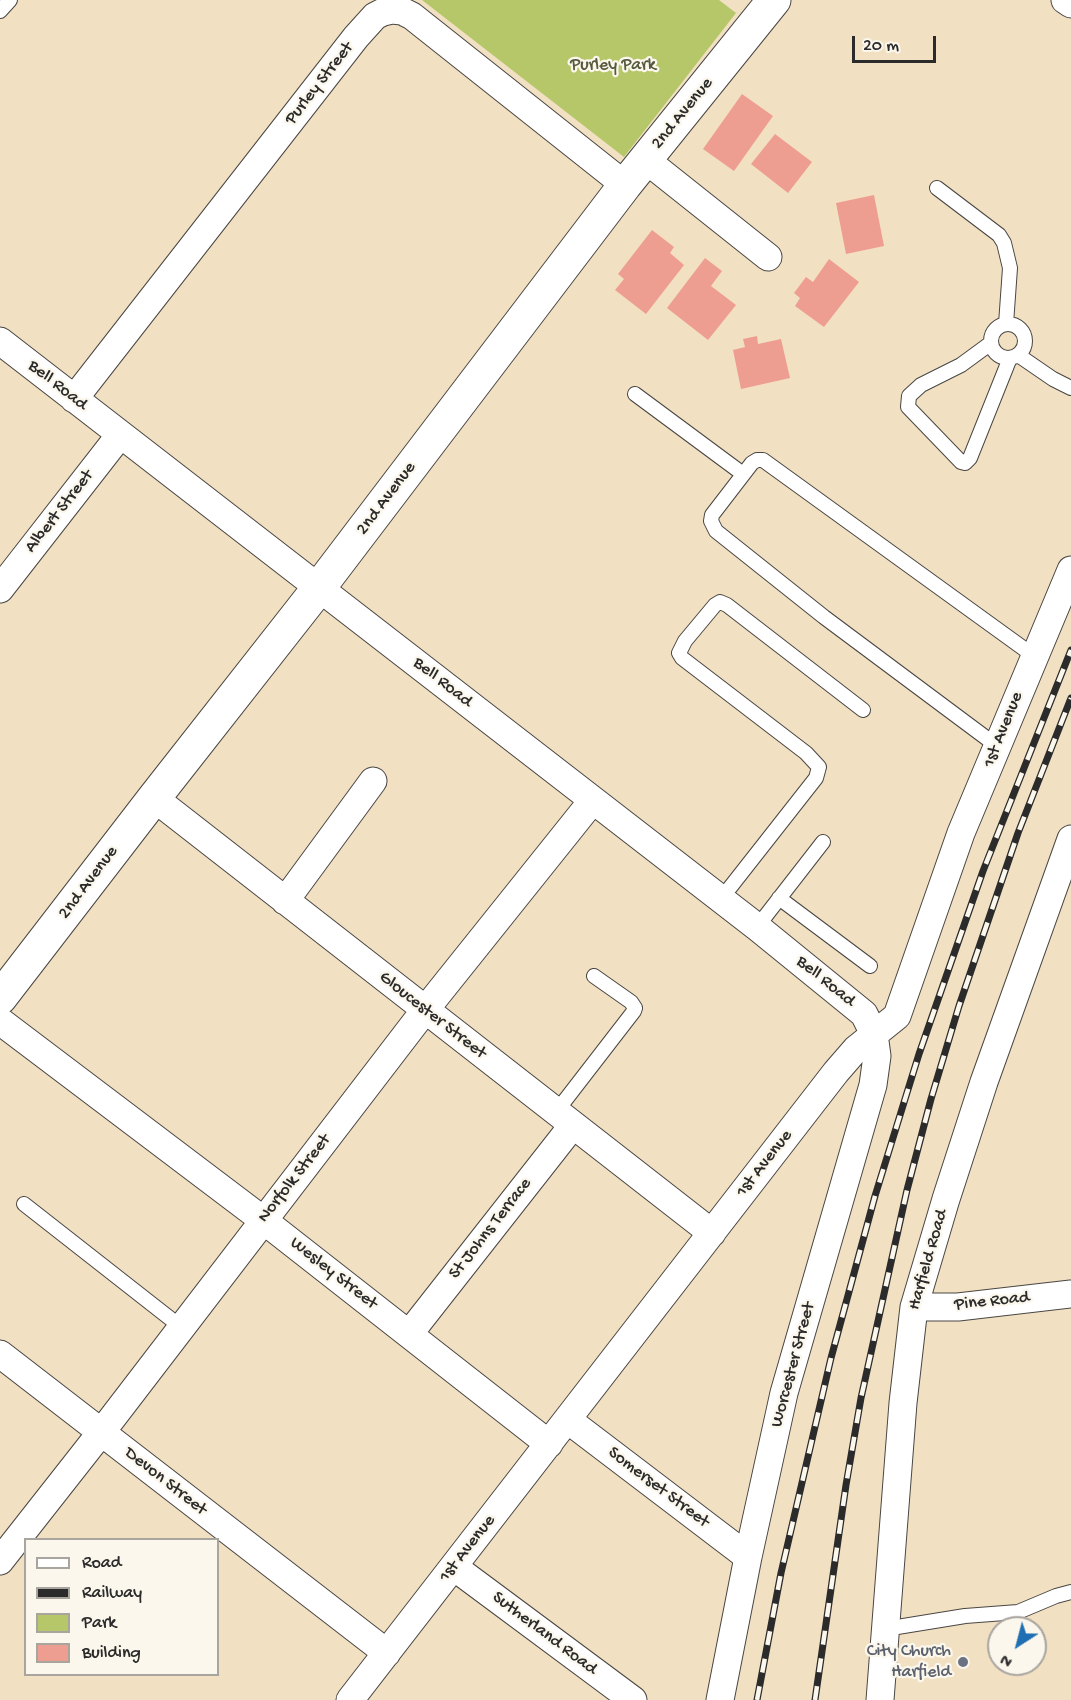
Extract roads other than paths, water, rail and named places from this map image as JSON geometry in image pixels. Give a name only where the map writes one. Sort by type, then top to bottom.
[{"type":"street","points":[[1065,0],[1071,4]]},
{"type":"street","name":"2nd Avenue","points":[[0,998],[318,589],[764,3]]},
{"type":"street","name":"Purley Street","points":[[74,399],[356,37],[375,16],[383,12],[402,11],[412,16],[625,185]]},
{"type":"street","points":[[646,160],[768,257]]},
{"type":"street","name":"Bell Road","points":[[0,341],[757,927],[864,1014],[874,1034]]},
{"type":"street","name":"Albert Street","points":[[0,589],[120,435]]},
{"type":"street","name":"1st Avenue","points":[[350,1700],[836,1072],[874,1034],[897,1016],[961,833],[1071,570]]},
{"type":"street","points":[[285,901],[373,781]]},
{"type":"street","name":"Gloucester Street","points":[[154,798],[712,1233]]},
{"type":"street","name":"Norfolk Street","points":[[0,1561],[425,1010],[593,800]]},
{"type":"street","name":"Harfield Road","points":[[880,1700],[903,1403],[914,1307],[984,1082],[1071,839]]},
{"type":"street","name":"Wesley Street","points":[[0,1021],[263,1220],[549,1444]]},
{"type":"street","name":"Worcester Street","points":[[720,1700],[784,1393],[873,1085],[877,1056],[874,1034]]},
{"type":"street","name":"St Johns Terrace","points":[[409,1334],[564,1118]]},
{"type":"street","name":"Pine Road","points":[[914,1307],[958,1307],[1071,1294]]},
{"type":"street","name":"Devon Street","points":[[0,1354],[387,1653]]},
{"type":"street","name":"Somerset Street","points":[[568,1420],[748,1557]]},
{"type":"street","name":"Sutherland Road","points":[[454,1567],[633,1700]]},
{"type":"lane","points":[[0,11],[10,0]]},
{"type":"lane","points":[[938,188],[999,234],[1004,243],[1011,268],[1006,324]]},
{"type":"lane","points":[[991,343],[949,373],[921,385],[909,396],[908,407],[961,462],[965,463],[970,458],[1014,356],[1024,348],[1025,339],[1015,325],[1006,324],[998,327],[992,334],[991,343],[994,351],[1001,357],[1014,356],[1071,388]]},
{"type":"lane","points":[[635,394],[743,474]]},
{"type":"lane","points":[[997,746],[824,617],[716,531],[711,521],[712,516],[743,474],[757,460],[763,460],[1034,656]]},
{"type":"lane","points":[[721,899],[816,778],[819,767],[806,753],[682,658],[679,653],[685,641],[715,604],[720,602],[727,605],[863,710]]},
{"type":"lane","points":[[757,927],[824,842]]},
{"type":"lane","points":[[779,898],[870,966]]},
{"type":"lane","points":[[564,1118],[635,1008],[631,1002],[594,976]]},
{"type":"lane","points":[[24,1204],[182,1327]]},
{"type":"lane","points":[[885,1629],[965,1616],[1018,1612],[1071,1592]]},
{"type":"railway","points":[[757,1700],[781,1573],[831,1358],[875,1196],[919,1054],[983,871],[1071,650]]},
{"type":"railway","points":[[815,1700],[861,1398],[907,1190],[959,1006],[1018,833],[1071,698]]},
{"type":"place","name":"City Church Harfield","points":[[963,1662]]},
{"type":"park label","name":"Purley Park","points":[[613,66]]}]
